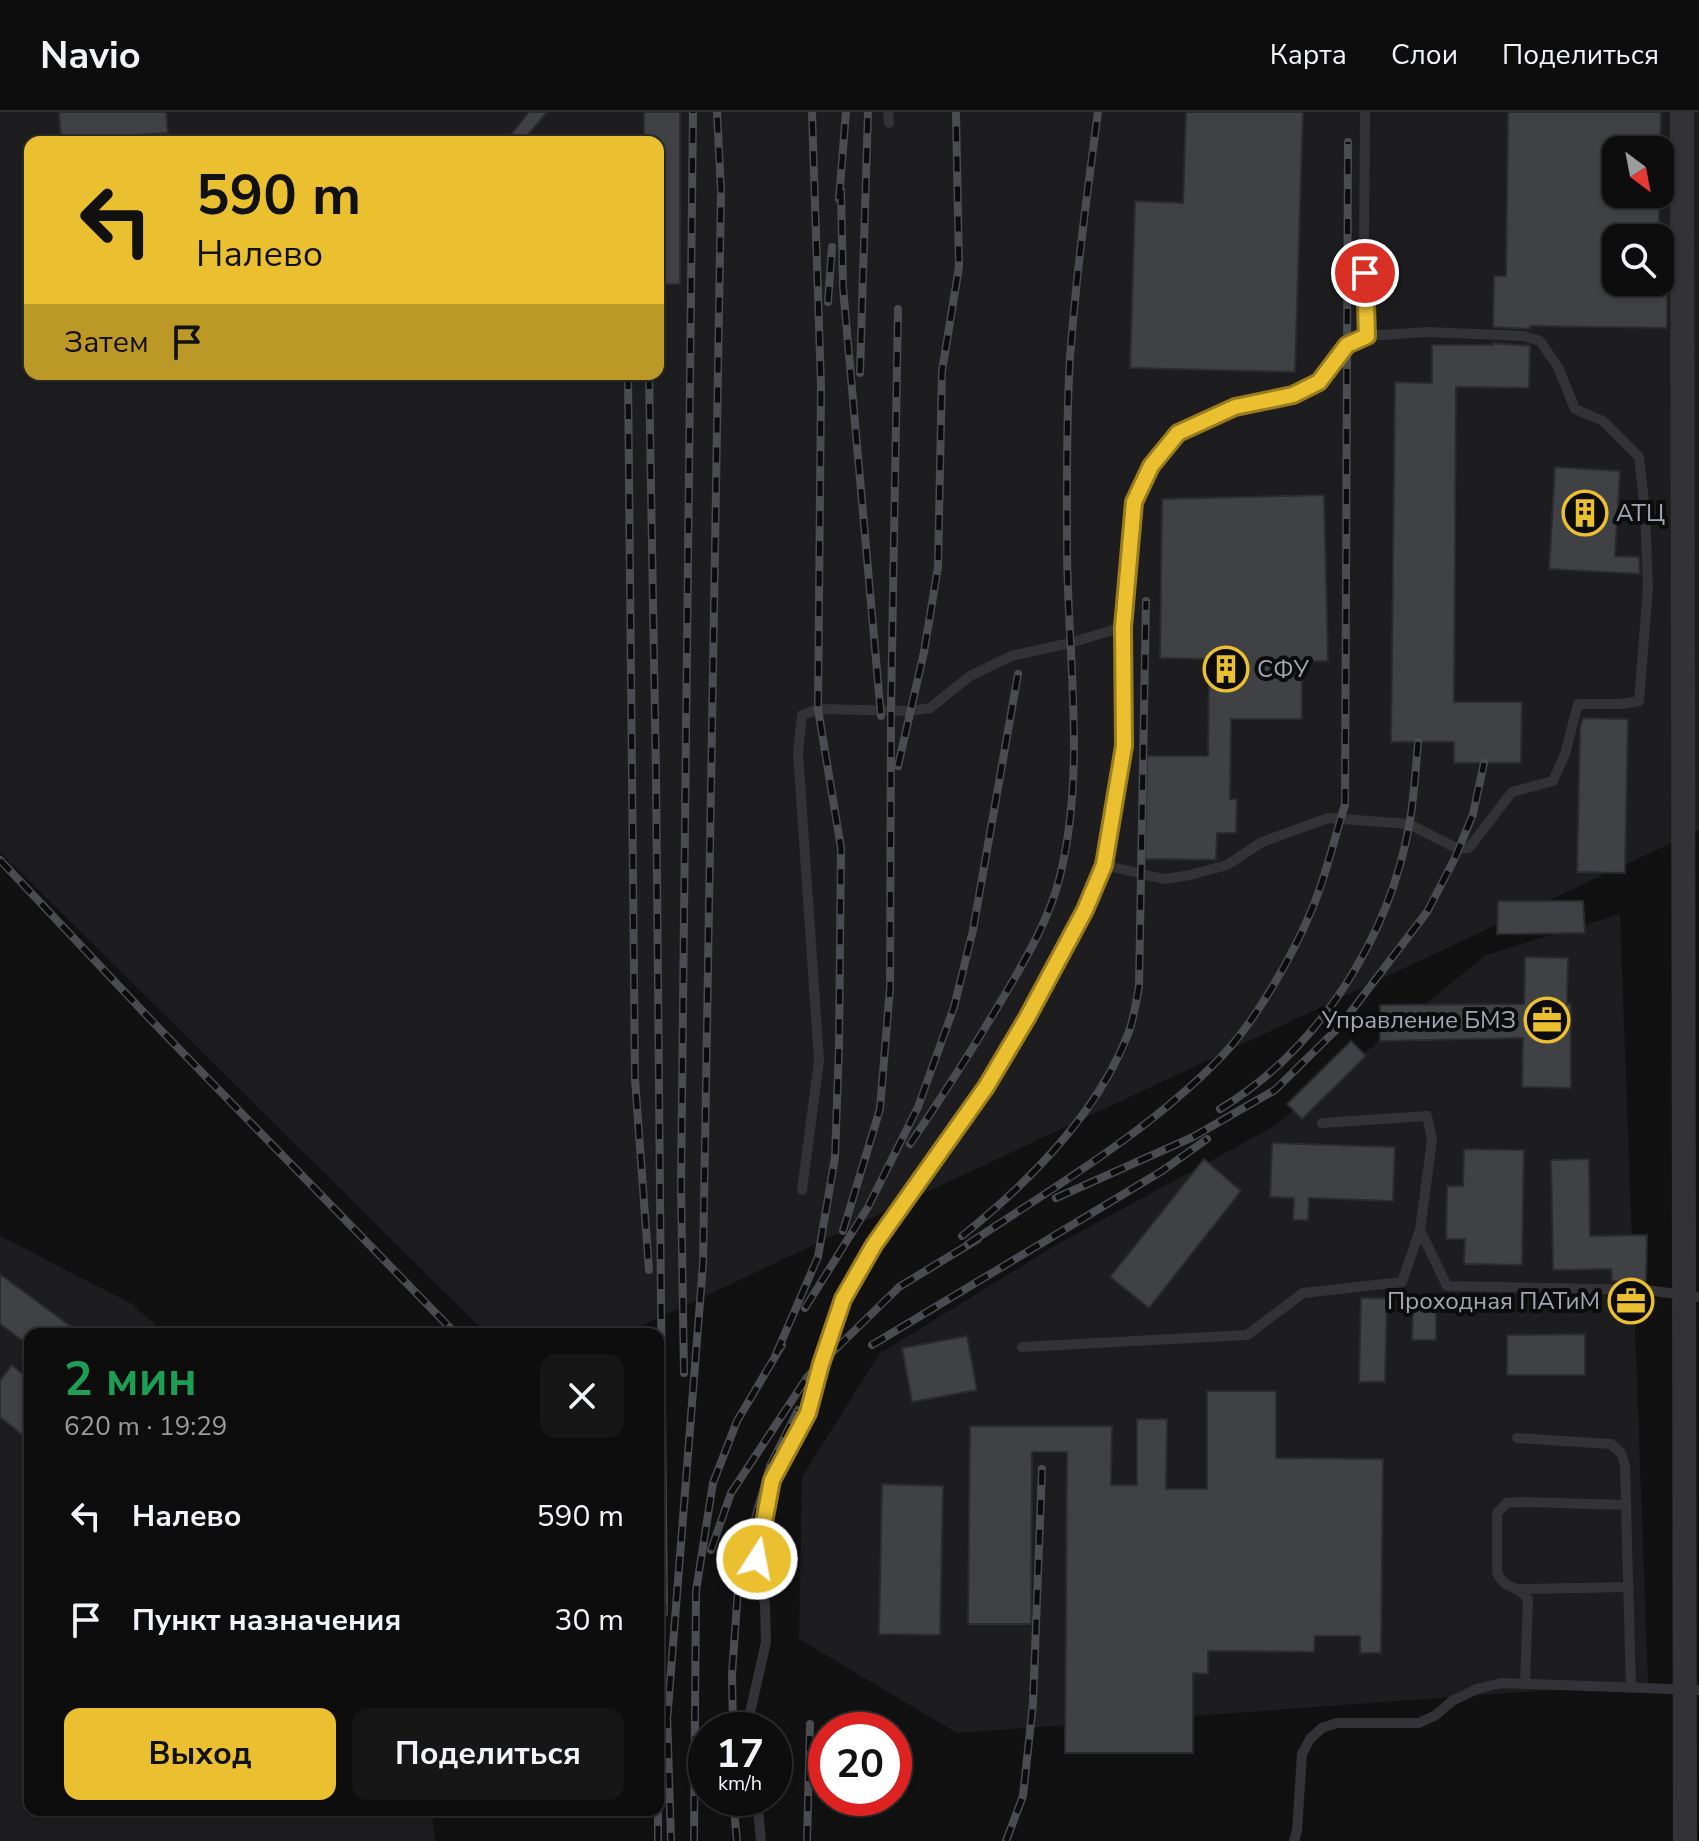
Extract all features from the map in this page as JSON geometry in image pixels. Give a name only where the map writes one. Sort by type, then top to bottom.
[{"type":"street","points":[[1682,112],[1692,1297],[1692,1690],[1685,1841]]},
{"type":"lane","points":[[1365,112],[1367,336]]},
{"type":"lane","points":[[750,1712],[766,1642],[765,1605],[757,1559],[772,1480],[808,1413],[843,1299],[874,1245],[986,1087],[1085,910],[1104,865],[1124,746],[1123,627],[1134,502],[1151,466],[1178,433],[1235,407],[1293,395],[1319,382],[1347,345],[1367,336],[1427,332],[1524,336],[1540,341],[1558,367],[1575,409],[1603,421],[1639,457],[1648,587],[1639,701],[1578,704],[1565,754],[1553,781],[1512,792],[1469,848],[1458,849],[1409,824],[1328,818],[1262,842],[1227,865],[1190,875],[1164,879],[1104,865]]},
{"type":"lane","points":[[802,1190],[819,1061],[798,752],[802,715],[818,709],[911,711],[930,708],[970,676],[1011,656],[1123,627]]},
{"type":"lane","points":[[1022,1347],[1247,1335],[1303,1293],[1402,1282],[1420,1230],[1432,1140],[1427,1116],[1322,1123]]},
{"type":"lane","points":[[1420,1230],[1447,1286],[1647,1290],[1692,1297]]},
{"type":"lane","points":[[1517,1438],[1611,1444],[1617,1448],[1625,1465],[1631,1688]]},
{"type":"lane","points":[[1525,1684],[1529,1603],[1525,1594],[1500,1581],[1497,1572],[1497,1513],[1507,1503],[1520,1502],[1626,1505]]},
{"type":"lane","points":[[1516,1589],[1629,1587]]},
{"type":"lane","points":[[1294,1841],[1302,1754],[1310,1739],[1322,1728],[1337,1723],[1419,1723],[1436,1715],[1452,1701],[1477,1689],[1501,1683],[1692,1690]]},
{"type":"lane","points":[[759,1816],[761,1841]]},
{"type":"shaded area","points":[[0,112],[1699,112],[1699,830],[637,1328],[481,1328],[0,852]]},
{"type":"shaded area","points":[[1620,914],[1648,1683],[957,1733],[799,1639],[802,1477],[879,1354],[1056,1245],[1273,1127],[1486,955]]},
{"type":"shaded area","points":[[0,1236],[132,1304],[158,1328],[24,1328],[24,1816],[433,1816],[435,1841],[0,1841]]},
{"type":"building","points":[[59,112],[166,112],[168,133],[61,136]]},
{"type":"building","points":[[529,112],[547,112],[527,136],[510,136]]},
{"type":"building","points":[[644,112],[680,112],[680,284],[664,284],[664,136],[644,136]]},
{"type":"building","points":[[1186,112],[1303,112],[1295,372],[1130,368],[1135,201],[1183,203]]},
{"type":"building","points":[[1508,112],[1661,112],[1660,136],[1602,136],[1602,208],[1659,208],[1659,224],[1602,224],[1602,296],[1667,296],[1667,328],[1493,327],[1494,276],[1506,276]]},
{"type":"building","points":[[1493,343],[1530,346],[1529,388],[1456,387],[1454,702],[1522,702],[1521,763],[1454,763],[1454,742],[1391,742],[1395,382],[1432,383],[1432,345]]},
{"type":"building","name":"АТЦ","points":[[1555,467],[1620,471],[1615,556],[1639,557],[1640,574],[1549,569]]},
{"type":"building","name":"СФУ","points":[[1324,495],[1328,661],[1302,661],[1302,719],[1231,719],[1230,799],[1237,799],[1236,833],[1217,833],[1216,860],[1145,859],[1147,756],[1208,756],[1209,659],[1160,658],[1162,499]]},
{"type":"building","points":[[1583,718],[1628,719],[1625,873],[1577,872],[1580,727]]},
{"type":"building","points":[[1498,901],[1583,901],[1585,933],[1497,934]]},
{"type":"building","points":[[1525,957],[1568,958],[1571,1088],[1522,1087],[1523,1038],[1380,1041],[1380,1005],[1524,1004]]},
{"type":"building","points":[[1351,1041],[1366,1056],[1302,1119],[1287,1104]]},
{"type":"building","points":[[1272,1143],[1395,1147],[1393,1201],[1309,1198],[1308,1220],[1293,1220],[1294,1198],[1270,1197]]},
{"type":"building","points":[[1464,1149],[1524,1150],[1522,1265],[1464,1264],[1465,1239],[1446,1239],[1447,1186],[1463,1186]]},
{"type":"building","points":[[1204,1159],[1241,1191],[1149,1308],[1110,1277]]},
{"type":"building","points":[[1589,1159],[1590,1236],[1647,1235],[1646,1282],[1612,1281],[1611,1269],[1553,1270],[1551,1160]]},
{"type":"building","points":[[0,1274],[73,1328],[24,1328],[24,1342],[0,1324]]},
{"type":"building","name":"Проходная ПАТиМ","points":[[1613,1297],[1648,1298],[1648,1309],[1614,1311]]},
{"type":"building","points":[[1361,1298],[1387,1298],[1385,1382],[1359,1382]]},
{"type":"building","points":[[1413,1305],[1436,1305],[1436,1340],[1412,1340]]},
{"type":"building","points":[[1585,1334],[1585,1375],[1507,1375],[1507,1335]]},
{"type":"building","points":[[967,1336],[977,1390],[912,1402],[902,1348]]},
{"type":"building","points":[[12,1365],[24,1375],[24,1436],[0,1417],[0,1381]]},
{"type":"building","points":[[1207,1391],[1276,1391],[1276,1458],[1383,1459],[1381,1653],[1360,1653],[1360,1636],[1315,1636],[1314,1652],[1208,1651],[1208,1674],[1193,1673],[1193,1753],[1065,1753],[1067,1452],[1032,1452],[1031,1624],[968,1624],[970,1426],[1112,1426],[1111,1485],[1137,1485],[1137,1419],[1167,1419],[1166,1489],[1207,1489]]},
{"type":"building","points":[[882,1484],[943,1486],[940,1635],[879,1634]]},
{"type":"railway","points":[[684,1373],[681,1186],[693,112]]},
{"type":"railway","points":[[667,1721],[703,1264],[721,191],[717,112]]},
{"type":"railway","points":[[776,1354],[818,1257],[835,1157],[839,1046],[841,848],[818,709],[821,386],[812,112]]},
{"type":"railway","points":[[839,199],[846,112]]},
{"type":"railway","points":[[860,373],[868,112]]},
{"type":"railway","points":[[898,766],[924,652],[938,567],[942,371],[959,267],[956,112]]},
{"type":"railway","points":[[910,1144],[972,1050],[1030,950],[1056,891],[1068,836],[1074,755],[1067,551],[1069,382],[1072,327],[1098,112]]},
{"type":"railway","points":[[968,1244],[1133,1133],[1195,1083],[1223,1055],[1273,986],[1322,884],[1345,805],[1348,142]]},
{"type":"railway","points":[[841,190],[843,287],[881,716]]},
{"type":"railway","points":[[828,302],[832,247]]},
{"type":"railway","points":[[843,1231],[880,1109],[890,988],[898,309]]},
{"type":"railway","points":[[628,380],[635,1079],[649,1270]]},
{"type":"railway","points":[[649,380],[661,1328]]},
{"type":"railway","points":[[962,1236],[1035,1171],[1079,1120],[1115,1064],[1132,1022],[1139,986],[1146,601]]},
{"type":"railway","points":[[805,1308],[868,1207],[918,1107],[954,1007],[973,930],[1018,674]]},
{"type":"railway","points":[[1220,1109],[1256,1084],[1289,1055],[1319,1022],[1345,986],[1367,947],[1386,906],[1400,864],[1410,821],[1418,742]]},
{"type":"railway","points":[[1056,1198],[1193,1137],[1275,1090],[1340,1026],[1427,912],[1455,858],[1473,814],[1484,763]]},
{"type":"railway","points":[[0,860],[450,1328]]},
{"type":"railway","points":[[872,1345],[1162,1171],[1207,1139]]},
{"type":"railway","points":[[711,1550],[731,1493],[808,1376],[899,1287],[978,1239]]},
{"type":"railway","points":[[694,1841],[696,1591],[713,1483],[737,1421],[782,1345]]},
{"type":"railway","points":[[733,1712],[732,1674],[739,1575],[770,1466],[798,1410]]},
{"type":"railway","points":[[1006,1841],[1023,1796],[1033,1703],[1042,1469]]},
{"type":"railway","points":[[667,1713],[671,1841]]},
{"type":"railway","points":[[807,1841],[808,1802]]},
{"type":"railway","points":[[658,1816],[658,1841]]},
{"type":"railway","points":[[735,1816],[737,1841]]},
{"type":"place","name":"АТЦ","points":[[1585,513]]},
{"type":"place","name":"СФУ","points":[[1226,669]]},
{"type":"place","name":"Управление БМЗ","points":[[1547,1020]]},
{"type":"place","name":"Проходная ПАТиМ","points":[[1631,1301]]},
{"type":"route","points":[[757,1559],[772,1480],[808,1413],[843,1299],[874,1245],[986,1087],[1085,910],[1104,865],[1124,746],[1123,627],[1134,502],[1151,466],[1178,433],[1235,407],[1293,395],[1319,382],[1347,345],[1367,336],[1365,273]]}]
